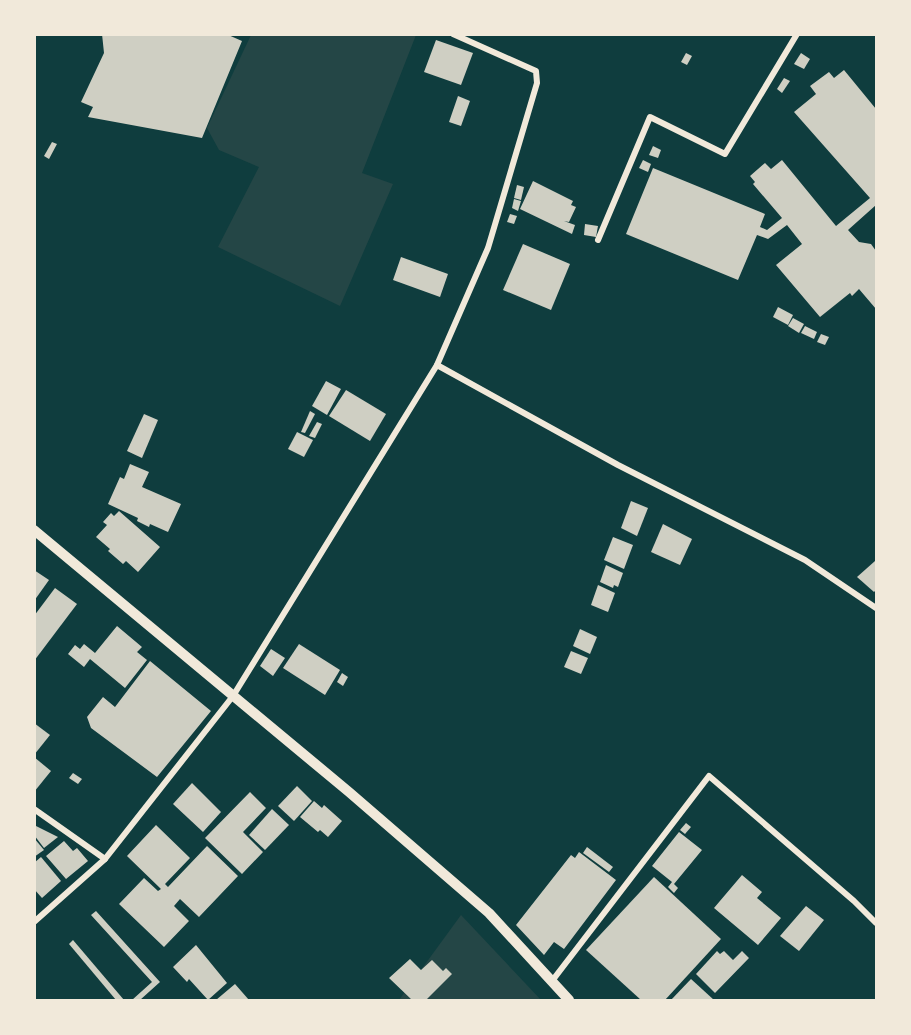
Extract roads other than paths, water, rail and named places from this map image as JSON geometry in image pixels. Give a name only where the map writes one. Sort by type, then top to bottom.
[{"type":"street","points":[[34,922],[105,859],[233,696],[437,365],[488,248],[537,83],[536,71],[453,34]]},
{"type":"street","points":[[598,240],[651,117],[725,154],[797,34]]},
{"type":"street","points":[[437,365],[618,465],[805,561],[876,608]]},
{"type":"street","points":[[34,530],[349,792],[489,913],[568,1000]]},
{"type":"street","points":[[552,981],[709,776],[854,901],[876,923]]},
{"type":"street","points":[[34,809],[105,859]]}]
